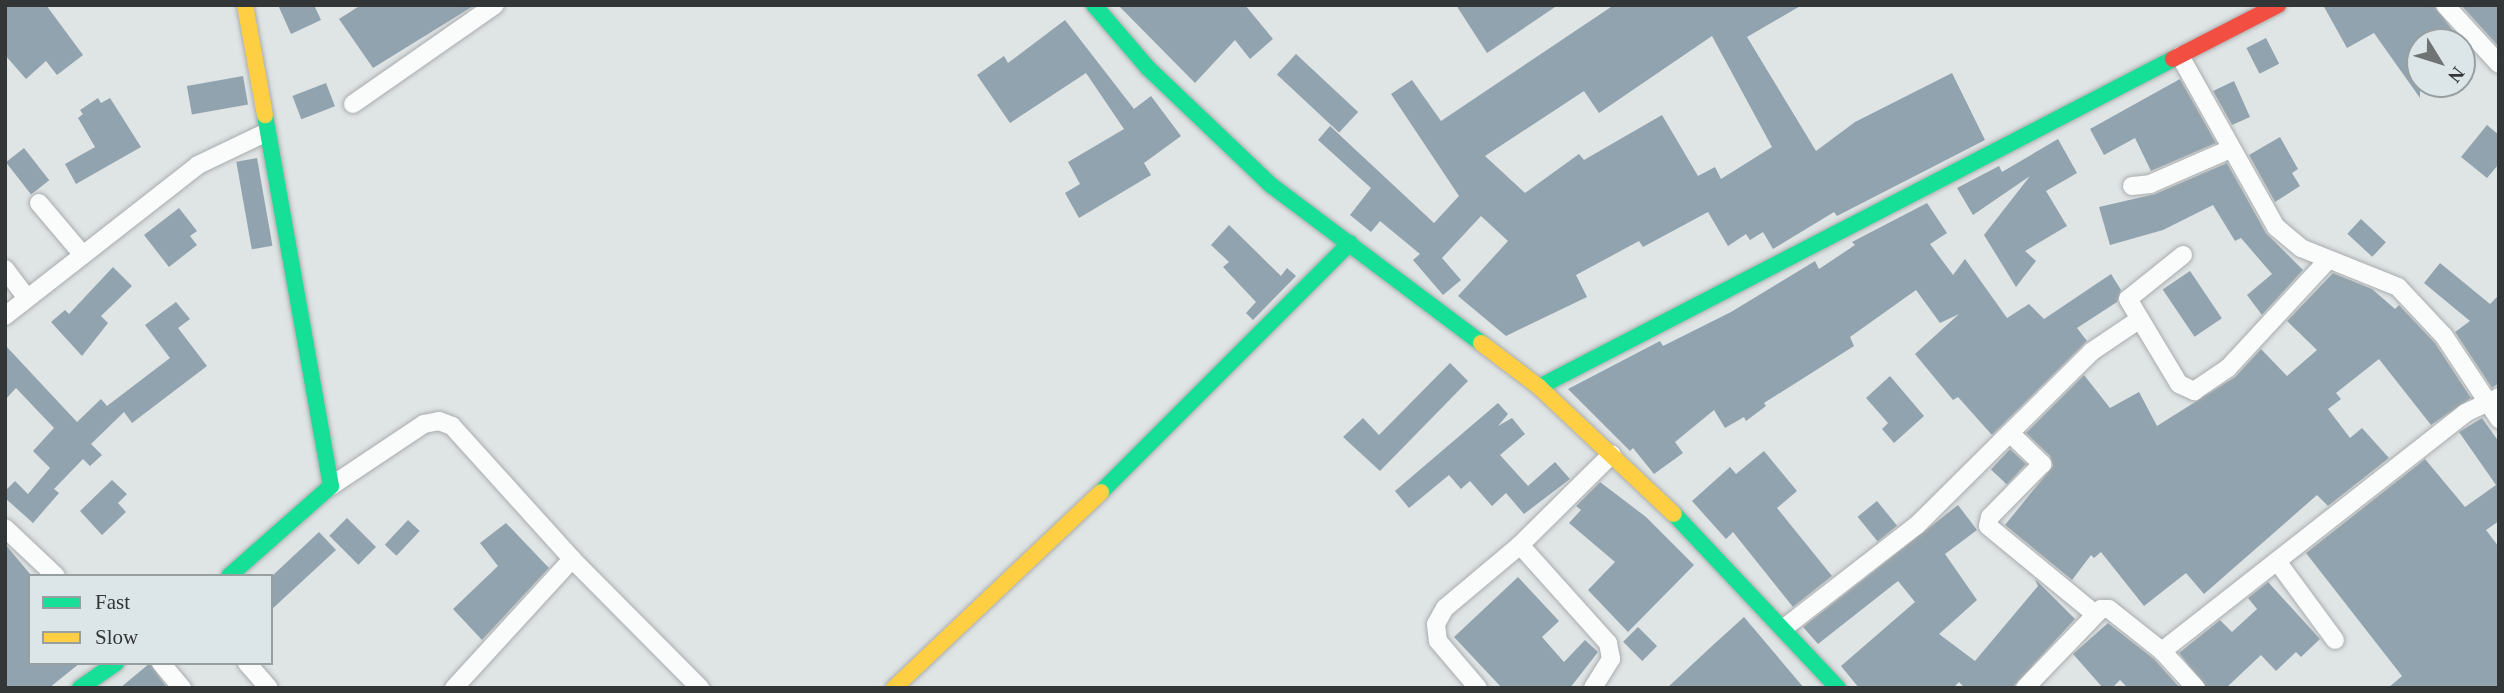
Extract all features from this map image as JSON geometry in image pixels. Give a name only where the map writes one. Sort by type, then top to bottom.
[{"type":"street","points":[[245,5],[331,486]]},
{"type":"street","points":[[353,104],[495,5]]},
{"type":"street","points":[[1094,5],[1197,117],[1272,186],[1539,387],[1612,454],[1783,628],[1838,688]]},
{"type":"street","points":[[1539,387],[2277,5]]},
{"type":"street","points":[[2445,5],[2499,64]]},
{"type":"street","points":[[2180,56],[2276,227],[2301,248],[2382,279],[2423,309],[2493,399],[2499,419]]},
{"type":"street","points":[[5,316],[198,166],[267,132]]},
{"type":"street","points":[[2132,186],[2150,184],[2230,149]]},
{"type":"street","points":[[39,203],[83,255]]},
{"type":"street","points":[[894,688],[1151,445],[1350,243]]},
{"type":"street","points":[[2183,256],[2129,294],[2140,319],[2179,384],[2194,391],[2228,368],[2328,260]]},
{"type":"street","points":[[5,269],[27,298]]},
{"type":"street","points":[[1783,628],[1917,525],[2091,352],[2140,319]]},
{"type":"street","points":[[2162,651],[2465,413],[2493,399]]},
{"type":"street","points":[[231,574],[331,486],[424,424],[439,421],[466,439],[572,559],[700,688]]},
{"type":"street","points":[[2010,433],[2042,464],[1990,517],[1988,526],[2095,614]]},
{"type":"street","points":[[1478,688],[1438,641],[1436,624],[1446,608],[1520,545],[1612,454]]},
{"type":"street","points":[[5,528],[54,574]]},
{"type":"street","points":[[1520,545],[1608,643],[1611,659],[1593,688]]},
{"type":"street","points":[[454,688],[572,559]]},
{"type":"street","points":[[2277,561],[2335,640]]},
{"type":"street","points":[[2025,688],[2095,614],[2109,609],[2162,651],[2196,688]]},
{"type":"street","points":[[80,688],[113,665]]},
{"type":"street","points":[[163,665],[182,688]]},
{"type":"street","points":[[249,665],[269,688]]},
{"type":"building","points":[[5,5],[46,5],[83,55],[57,75],[46,61],[26,79],[5,55]]},
{"type":"building","points":[[278,5],[314,5],[321,20],[291,34]]},
{"type":"building","points":[[361,5],[475,5],[373,68],[339,19]]},
{"type":"building","points":[[1118,5],[1245,5],[1273,39],[1250,59],[1235,40],[1195,83]]},
{"type":"building","points":[[1456,5],[1558,5],[1487,53]]},
{"type":"building","points":[[1614,5],[1802,5],[1747,37],[1816,151],[1855,122],[1952,73],[1985,140],[1837,216],[1834,212],[1773,249],[1763,232],[1750,240],[1746,234],[1728,246],[1708,212],[1643,247],[1639,241],[1576,275],[1587,297],[1506,336],[1458,296],[1508,241],[1481,216],[1442,258],[1461,280],[1443,295],[1413,260],[1420,254],[1380,221],[1371,232],[1350,215],[1371,188],[1318,140],[1330,126],[1434,223],[1459,196],[1391,94],[1412,80],[1441,121]],"holes":[[[1712,36],[1772,147],[1721,179],[1715,167],[1698,176],[1662,115],[1584,160],[1579,154],[1525,193],[1485,156],[1584,91],[1599,113]]]},
{"type":"building","points":[[2323,5],[2434,5],[2451,28],[2406,28],[2406,78],[2374,33],[2347,48]]},
{"type":"building","points":[[2461,5],[2499,5],[2499,47]]},
{"type":"building","points":[[1065,20],[1134,109],[1151,96],[1181,136],[1144,163],[1151,175],[1079,218],[1065,193],[1080,184],[1068,162],[1124,129],[1086,73],[1010,123],[977,75],[1004,56],[1008,63]]},
{"type":"building","points":[[2266,38],[2279,64],[2260,74],[2246,48]]},
{"type":"building","points":[[1296,54],[1358,112],[1339,132],[1277,74]]},
{"type":"building","points":[[243,76],[248,105],[192,114],[187,86]]},
{"type":"building","points":[[2180,79],[2216,143],[2151,171],[2135,138],[2104,155],[2090,129]]},
{"type":"building","points":[[2234,81],[2250,117],[2232,125],[2213,91]]},
{"type":"building","points":[[326,83],[335,106],[301,119],[292,96]]},
{"type":"building","points":[[98,98],[101,103],[110,98],[141,147],[76,184],[65,164],[95,147],[78,118],[83,114],[80,110]]},
{"type":"building","points":[[2487,125],[2499,135],[2499,164],[2487,178],[2461,157]]},
{"type":"building","points":[[2280,137],[2298,169],[2292,173],[2300,186],[2275,202],[2249,155]]},
{"type":"building","points":[[2058,139],[2077,173],[2046,191],[2067,226],[2025,251],[2036,261],[2016,287],[1984,235],[2030,176],[1973,215],[1957,188],[1999,166],[2002,172]]},
{"type":"building","points":[[24,148],[49,180],[31,194],[6,162]]},
{"type":"building","points":[[257,158],[272,246],[252,249],[236,162]]},
{"type":"building","points":[[2227,163],[2266,233],[2303,270],[2262,315],[2247,295],[2272,274],[2241,238],[2235,241],[2213,205],[2163,230],[2110,245],[2099,207],[2155,194]]},
{"type":"building","points":[[1927,203],[1947,233],[1930,244],[1953,275],[1965,259],[2007,318],[2029,304],[2044,319],[2111,274],[2121,290],[2117,302],[2077,328],[2087,341],[1992,435],[1958,397],[1953,400],[1915,354],[1959,314],[1940,323],[1916,290],[1850,337],[1854,346],[1764,403],[1766,406],[1746,421],[1744,417],[1725,428],[1714,410],[1675,442],[1683,453],[1654,474],[1633,448],[1630,451],[1568,389],[1660,341],[1663,346],[1731,312],[1815,261],[1819,269],[1855,245],[1852,242]]},
{"type":"building","points":[[179,208],[197,231],[190,236],[197,245],[169,267],[144,235]]},
{"type":"building","points":[[2361,219],[2386,242],[2372,257],[2347,234]]},
{"type":"building","points":[[1229,225],[1281,276],[1287,268],[1296,276],[1253,320],[1246,313],[1256,302],[1223,267],[1229,262],[1211,245]]},
{"type":"building","points":[[2440,263],[2490,304],[2499,295],[2499,383],[2492,388],[2455,332],[2470,321],[2424,283]]},
{"type":"building","points":[[113,267],[132,286],[101,316],[108,323],[82,356],[51,322],[65,310],[69,314]]},
{"type":"building","points":[[2190,271],[2222,318],[2195,337],[2163,289]]},
{"type":"building","points":[[2333,273],[2372,289],[2395,309],[2399,305],[2435,343],[2471,398],[2431,425],[2379,359],[2336,393],[2341,399],[2328,409],[2350,438],[2362,428],[2389,458],[2328,506],[2317,495],[2204,594],[2186,573],[2144,606],[2101,552],[2094,558],[2091,555],[2072,580],[2005,525],[2053,466],[2050,456],[2026,433],[2084,375],[2110,408],[2139,392],[2157,426],[2235,377],[2261,349],[2287,376],[2317,350],[2287,321]]},
{"type":"building","points":[[176,302],[190,319],[178,328],[207,366],[132,423],[124,412],[91,444],[102,455],[90,466],[83,459],[54,489],[59,493],[33,523],[5,498],[5,491],[15,481],[28,494],[50,468],[33,451],[54,428],[16,388],[5,400],[5,345],[77,422],[101,399],[107,406],[170,358],[145,325]]},
{"type":"building","points":[[1450,363],[1468,381],[1380,471],[1343,437],[1363,418],[1379,435]]},
{"type":"building","points":[[1890,376],[1924,416],[1894,443],[1882,429],[1888,423],[1866,398]]},
{"type":"building","points":[[1498,403],[1508,414],[1498,426],[1512,418],[1525,434],[1500,455],[1528,486],[1555,462],[1570,479],[1524,514],[1506,493],[1492,506],[1470,481],[1461,489],[1449,475],[1409,508],[1395,491]]},
{"type":"building","points":[[2482,418],[2499,442],[2499,521],[2486,530],[2499,547],[2499,688],[2388,688],[2402,676],[2306,553],[2425,459],[2465,507],[2496,485],[2459,432]]},
{"type":"building","points":[[2010,449],[2026,464],[2007,484],[1991,469]]},
{"type":"building","points":[[1764,451],[1797,491],[1777,508],[1832,576],[1793,607],[1733,532],[1726,539],[1692,501],[1730,467],[1736,474]]},
{"type":"building","points":[[112,480],[127,494],[118,503],[126,512],[102,535],[80,511]]},
{"type":"building","points":[[1600,482],[1646,517],[1694,565],[1628,632],[1588,590],[1615,562],[1569,523],[1581,510],[1576,506]]},
{"type":"building","points":[[1877,501],[1897,526],[1878,542],[1858,517]]},
{"type":"building","points":[[1958,505],[1977,530],[1945,554],[1977,600],[1939,634],[1975,661],[2038,586],[2035,579],[2075,619],[2012,688],[1965,688],[1959,682],[1953,688],[1859,688],[1841,666],[1915,602],[1898,581],[1818,644],[1803,627]]},
{"type":"building","points":[[347,518],[376,547],[358,565],[329,536]]},
{"type":"building","points":[[408,520],[420,531],[397,556],[385,545]]},
{"type":"building","points":[[506,523],[549,568],[482,640],[453,609],[498,566],[480,543]]},
{"type":"building","points":[[319,532],[336,550],[273,608],[273,575]]},
{"type":"building","points":[[5,544],[30,574],[28,665],[78,665],[49,688],[5,688]]},
{"type":"building","points":[[1518,577],[1559,621],[1542,637],[1564,662],[1585,640],[1598,652],[1570,688],[1502,688],[1454,637]]},
{"type":"building","points":[[2268,582],[2320,639],[2301,657],[2296,652],[2276,671],[2261,655],[2226,688],[2207,688],[2179,653],[2220,620],[2232,632],[2257,609],[2248,598]]},
{"type":"building","points":[[1744,617],[1804,688],[1667,688],[1712,646]]},
{"type":"building","points":[[2108,623],[2154,659],[2180,688],[2128,688],[2120,680],[2112,688],[2103,688],[2073,654]]},
{"type":"building","points":[[1638,627],[1657,646],[1642,661],[1623,642]]},
{"type":"building","points":[[148,665],[151,665],[167,688],[120,688]]},
{"type":"traffic: fast","points":[[1094,5],[1148,68],[1272,186],[1481,343]]},
{"type":"traffic: fast","points":[[1539,387],[2173,59]]},
{"type":"traffic: fast","points":[[231,574],[331,486],[265,115]]},
{"type":"traffic: fast","points":[[1101,492],[1350,243]]},
{"type":"traffic: fast","points":[[1674,514],[1838,688]]},
{"type":"traffic: fast","points":[[80,688],[113,665]]},
{"type":"traffic: slow","points":[[245,5],[265,115]]},
{"type":"traffic: slow","points":[[1481,343],[1539,387],[1674,514]]},
{"type":"traffic: slow","points":[[894,688],[1101,492]]},
{"type":"traffic: jam","points":[[2173,59],[2278,5]]}]
